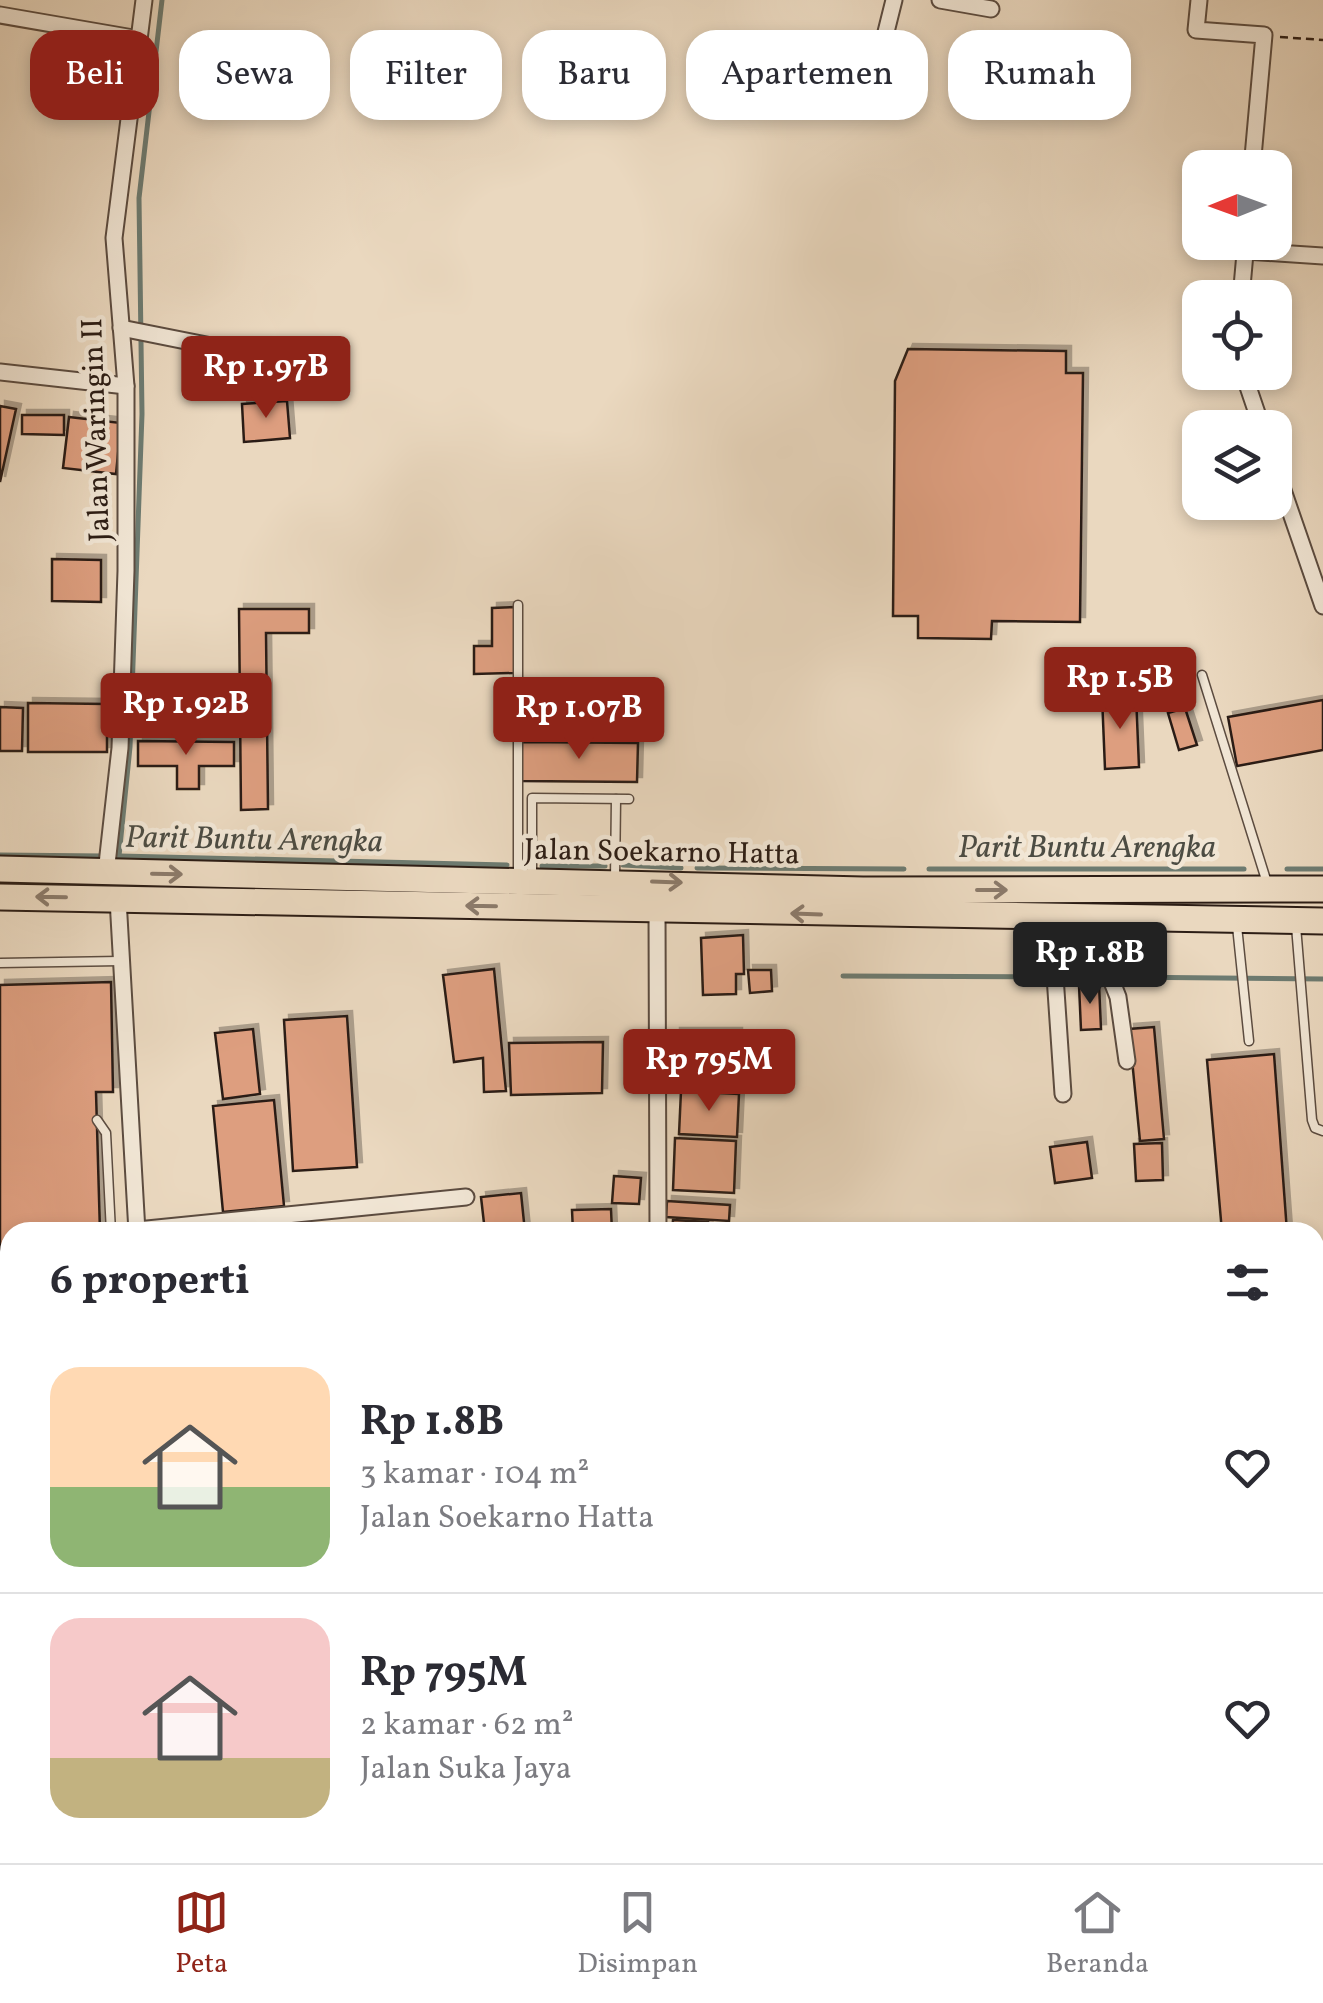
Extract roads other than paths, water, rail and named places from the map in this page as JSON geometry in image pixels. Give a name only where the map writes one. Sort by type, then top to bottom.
[{"type":"main road","name":"Jalan Soekarno Hatta","points":[[0,869],[615,881],[1102,920],[1323,921]]},
{"type":"main road","name":"Jalan Soekarno Hatta","points":[[0,897],[658,910],[1323,890]]},
{"type":"street","points":[[886,30],[894,0]]},
{"type":"street","points":[[940,0],[991,9]]},
{"type":"street","points":[[1199,0],[1196,30],[1264,36],[1254,150]]},
{"type":"street","points":[[0,15],[83,30]]},
{"type":"street","name":"Jalan Waringin II","points":[[106,870],[122,689],[126,386],[134,332],[114,238],[129,120]]},
{"type":"street","points":[[1292,252],[1323,256]]},
{"type":"street","points":[[134,332],[282,360]]},
{"type":"street","points":[[0,372],[126,386]]},
{"type":"street","points":[[1292,516],[1323,606]]},
{"type":"street","points":[[118,898],[136,1222]]},
{"type":"street","points":[[658,910],[658,1222]]},
{"type":"street","points":[[1051,917],[1064,1094]]},
{"type":"street","points":[[1102,920],[1105,964],[1118,996],[1127,1061]]},
{"type":"street","points":[[227,1222],[466,1198]]},
{"type":"lane","points":[[518,605],[525,880]]},
{"type":"lane","points":[[1202,675],[1270,890]]},
{"type":"lane","points":[[525,880],[532,798],[629,799]]},
{"type":"lane","points":[[615,881],[616,799]]},
{"type":"lane","points":[[1237,920],[1249,1041]]},
{"type":"lane","points":[[1296,921],[1312,1120],[1315,1128],[1323,1130]]},
{"type":"lane","points":[[0,963],[120,961]]},
{"type":"lane","points":[[97,1120],[106,1133],[110,1222]]},
{"type":"waterway","points":[[119,856],[130,747],[142,414],[139,198],[162,0]]},
{"type":"waterway","name":"Parit Buntu Arengka","points":[[0,855],[104,856]]},
{"type":"waterway","name":"Parit Buntu Arengka","points":[[120,856],[507,865]]},
{"type":"waterway","name":"Parit Buntu Arengka","points":[[623,865],[681,868]]},
{"type":"waterway","name":"Parit Buntu Arengka","points":[[542,866],[605,866]]},
{"type":"waterway","name":"Parit Buntu Arengka","points":[[697,868],[904,869]]},
{"type":"waterway","name":"Parit Buntu Arengka","points":[[929,869],[1244,869]]},
{"type":"waterway","name":"Parit Buntu Arengka","points":[[1287,869],[1323,869]]},
{"type":"waterway","points":[[843,976],[1105,977]]},
{"type":"waterway","points":[[1116,977],[1323,979]]}]
